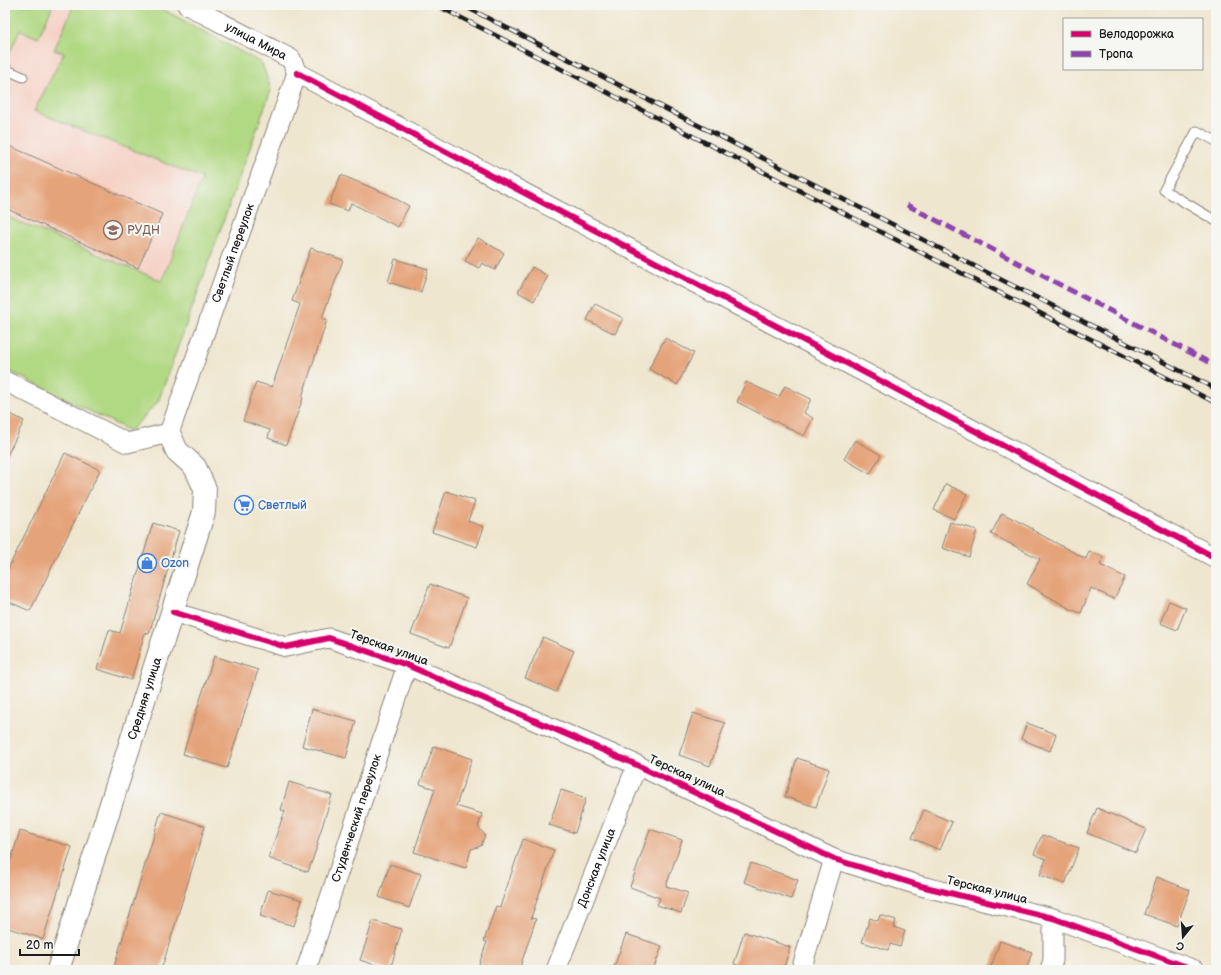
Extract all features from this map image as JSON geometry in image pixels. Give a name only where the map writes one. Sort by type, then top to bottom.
[{"type":"street","name":"улица Мира","points":[[187,5],[291,59],[298,73]]},
{"type":"street","name":"Светлый переулок","points":[[169,434],[298,73]]},
{"type":"street","points":[[298,73],[1216,558]]},
{"type":"street","points":[[5,381],[127,443],[169,434]]},
{"type":"street","name":"Средняя улица","points":[[58,970],[204,512],[205,489],[195,467],[177,451],[169,434]]},
{"type":"street","name":"Терская улица","points":[[173,612],[286,647],[330,638],[407,665],[638,765],[834,859],[921,886],[1054,918],[1195,970]]},
{"type":"street","name":"Студенческий переулок","points":[[306,970],[407,665]]},
{"type":"street","name":"Донская улица","points":[[556,970],[638,765]]},
{"type":"street","points":[[801,970],[834,859]]},
{"type":"street","points":[[1050,970],[1053,960],[1054,918]]},
{"type":"lane","points":[[5,69],[23,77]]},
{"type":"lane","points":[[1216,141],[1197,131],[1164,190],[1216,221]]},
{"type":"shaded area","name":"РУДН","points":[[5,5],[155,5],[262,63],[271,90],[158,402],[130,431],[5,369]]},
{"type":"green space","points":[[5,5],[53,5],[38,38],[20,30],[6,61],[5,61]]},
{"type":"green space","name":"РУДН","points":[[74,5],[155,5],[262,63],[271,90],[158,402],[130,431],[5,369],[5,216],[162,281],[202,178],[34,111],[64,53],[54,50]]},
{"type":"building","points":[[5,144],[162,214],[138,268],[5,208]]},
{"type":"building","points":[[341,175],[387,194],[409,206],[398,227],[351,203],[348,211],[329,204]]},
{"type":"building","points":[[478,238],[504,253],[495,270],[482,263],[479,268],[465,261]]},
{"type":"building","points":[[311,248],[343,260],[322,318],[327,320],[302,397],[303,398],[286,445],[268,438],[270,430],[243,421],[256,382],[272,387],[300,304],[292,301]]},
{"type":"building","points":[[395,259],[428,269],[421,292],[388,282]]},
{"type":"building","points":[[532,267],[548,276],[534,301],[518,292]]},
{"type":"building","points":[[595,304],[623,318],[615,334],[587,320]]},
{"type":"building","points":[[665,338],[694,353],[677,385],[649,369]]},
{"type":"building","points":[[746,382],[779,397],[785,386],[811,399],[804,413],[813,418],[804,436],[737,402]]},
{"type":"building","points":[[5,411],[24,421],[5,460]]},
{"type":"building","points":[[855,440],[881,455],[870,474],[844,459]]},
{"type":"building","points":[[65,453],[100,470],[30,611],[5,600],[5,575]]},
{"type":"building","points":[[946,484],[967,494],[954,519],[934,510]]},
{"type":"building","points":[[446,491],[475,501],[468,521],[484,527],[477,547],[432,532]]},
{"type":"building","points":[[1002,513],[1086,559],[1089,551],[1103,557],[1100,565],[1125,577],[1114,599],[1091,588],[1081,613],[1067,608],[1027,584],[1040,559],[991,534]]},
{"type":"building","points":[[950,522],[977,530],[969,557],[942,548]]},
{"type":"building","points":[[153,523],[179,531],[149,634],[145,633],[131,680],[97,669],[109,630],[120,633]]},
{"type":"building","points":[[430,584],[467,598],[449,648],[411,634]]},
{"type":"building","points":[[1169,601],[1186,608],[1177,630],[1160,623]]},
{"type":"building","points":[[543,637],[574,651],[556,692],[525,678]]},
{"type":"building","points":[[214,656],[258,670],[227,768],[183,754]]},
{"type":"building","points":[[312,709],[356,721],[346,758],[302,746]]},
{"type":"building","points":[[693,713],[725,723],[710,766],[679,755]]},
{"type":"building","points":[[1027,723],[1056,734],[1050,751],[1021,739]]},
{"type":"building","points":[[434,746],[472,759],[456,806],[482,814],[478,827],[485,835],[481,846],[471,849],[466,868],[414,852],[435,789],[420,784]]},
{"type":"building","points":[[797,758],[829,769],[816,807],[785,797]]},
{"type":"building","points":[[289,782],[332,795],[317,843],[318,844],[308,872],[268,858],[285,811],[281,810]]},
{"type":"building","points":[[561,790],[586,798],[575,833],[549,825]]},
{"type":"building","points":[[1097,808],[1146,829],[1136,853],[1087,833]]},
{"type":"building","points":[[924,810],[952,822],[940,850],[912,838]]},
{"type":"building","points":[[161,812],[205,826],[161,970],[113,970]]},
{"type":"building","points":[[650,829],[682,840],[666,886],[688,893],[681,913],[657,905],[660,898],[630,887]]},
{"type":"building","points":[[20,831],[72,847],[43,939],[5,927],[5,878]]},
{"type":"building","points":[[1042,835],[1079,848],[1065,884],[1040,875],[1046,859],[1034,854]]},
{"type":"building","points":[[523,839],[554,850],[531,918],[536,919],[519,970],[477,970],[487,942],[484,941],[496,906],[500,907]]},
{"type":"building","points":[[751,863],[798,880],[791,899],[744,882]]},
{"type":"building","points":[[390,864],[421,874],[409,908],[379,897]]},
{"type":"building","points":[[1157,877],[1190,890],[1177,926],[1144,914]]},
{"type":"building","points":[[268,890],[302,900],[294,926],[260,916]]},
{"type":"building","points":[[880,915],[896,920],[894,927],[905,931],[900,947],[890,944],[888,950],[862,942],[870,918],[878,921]]},
{"type":"building","points":[[373,921],[402,929],[390,970],[360,960]]},
{"type":"building","points":[[744,932],[790,947],[783,970],[752,970],[734,964]]},
{"type":"building","points":[[626,934],[662,946],[653,970],[613,970]]},
{"type":"building","points":[[1000,941],[1032,952],[1026,970],[990,970]]},
{"type":"railway","points":[[436,5],[1216,403]]},
{"type":"railway","points":[[462,5],[1216,389]]},
{"type":"marked path","points":[[907,205],[1216,366]]},
{"type":"cycle path","points":[[297,73],[1216,558]]},
{"type":"cycle path","points":[[173,612],[286,647],[329,638],[407,665],[637,765],[834,859],[921,886],[1053,918],[1195,970]]},
{"type":"place","name":"РУДН","points":[[113,230]]},
{"type":"place","name":"Светлый","points":[[244,505]]},
{"type":"place","name":"Ozon","points":[[147,563]]}]
